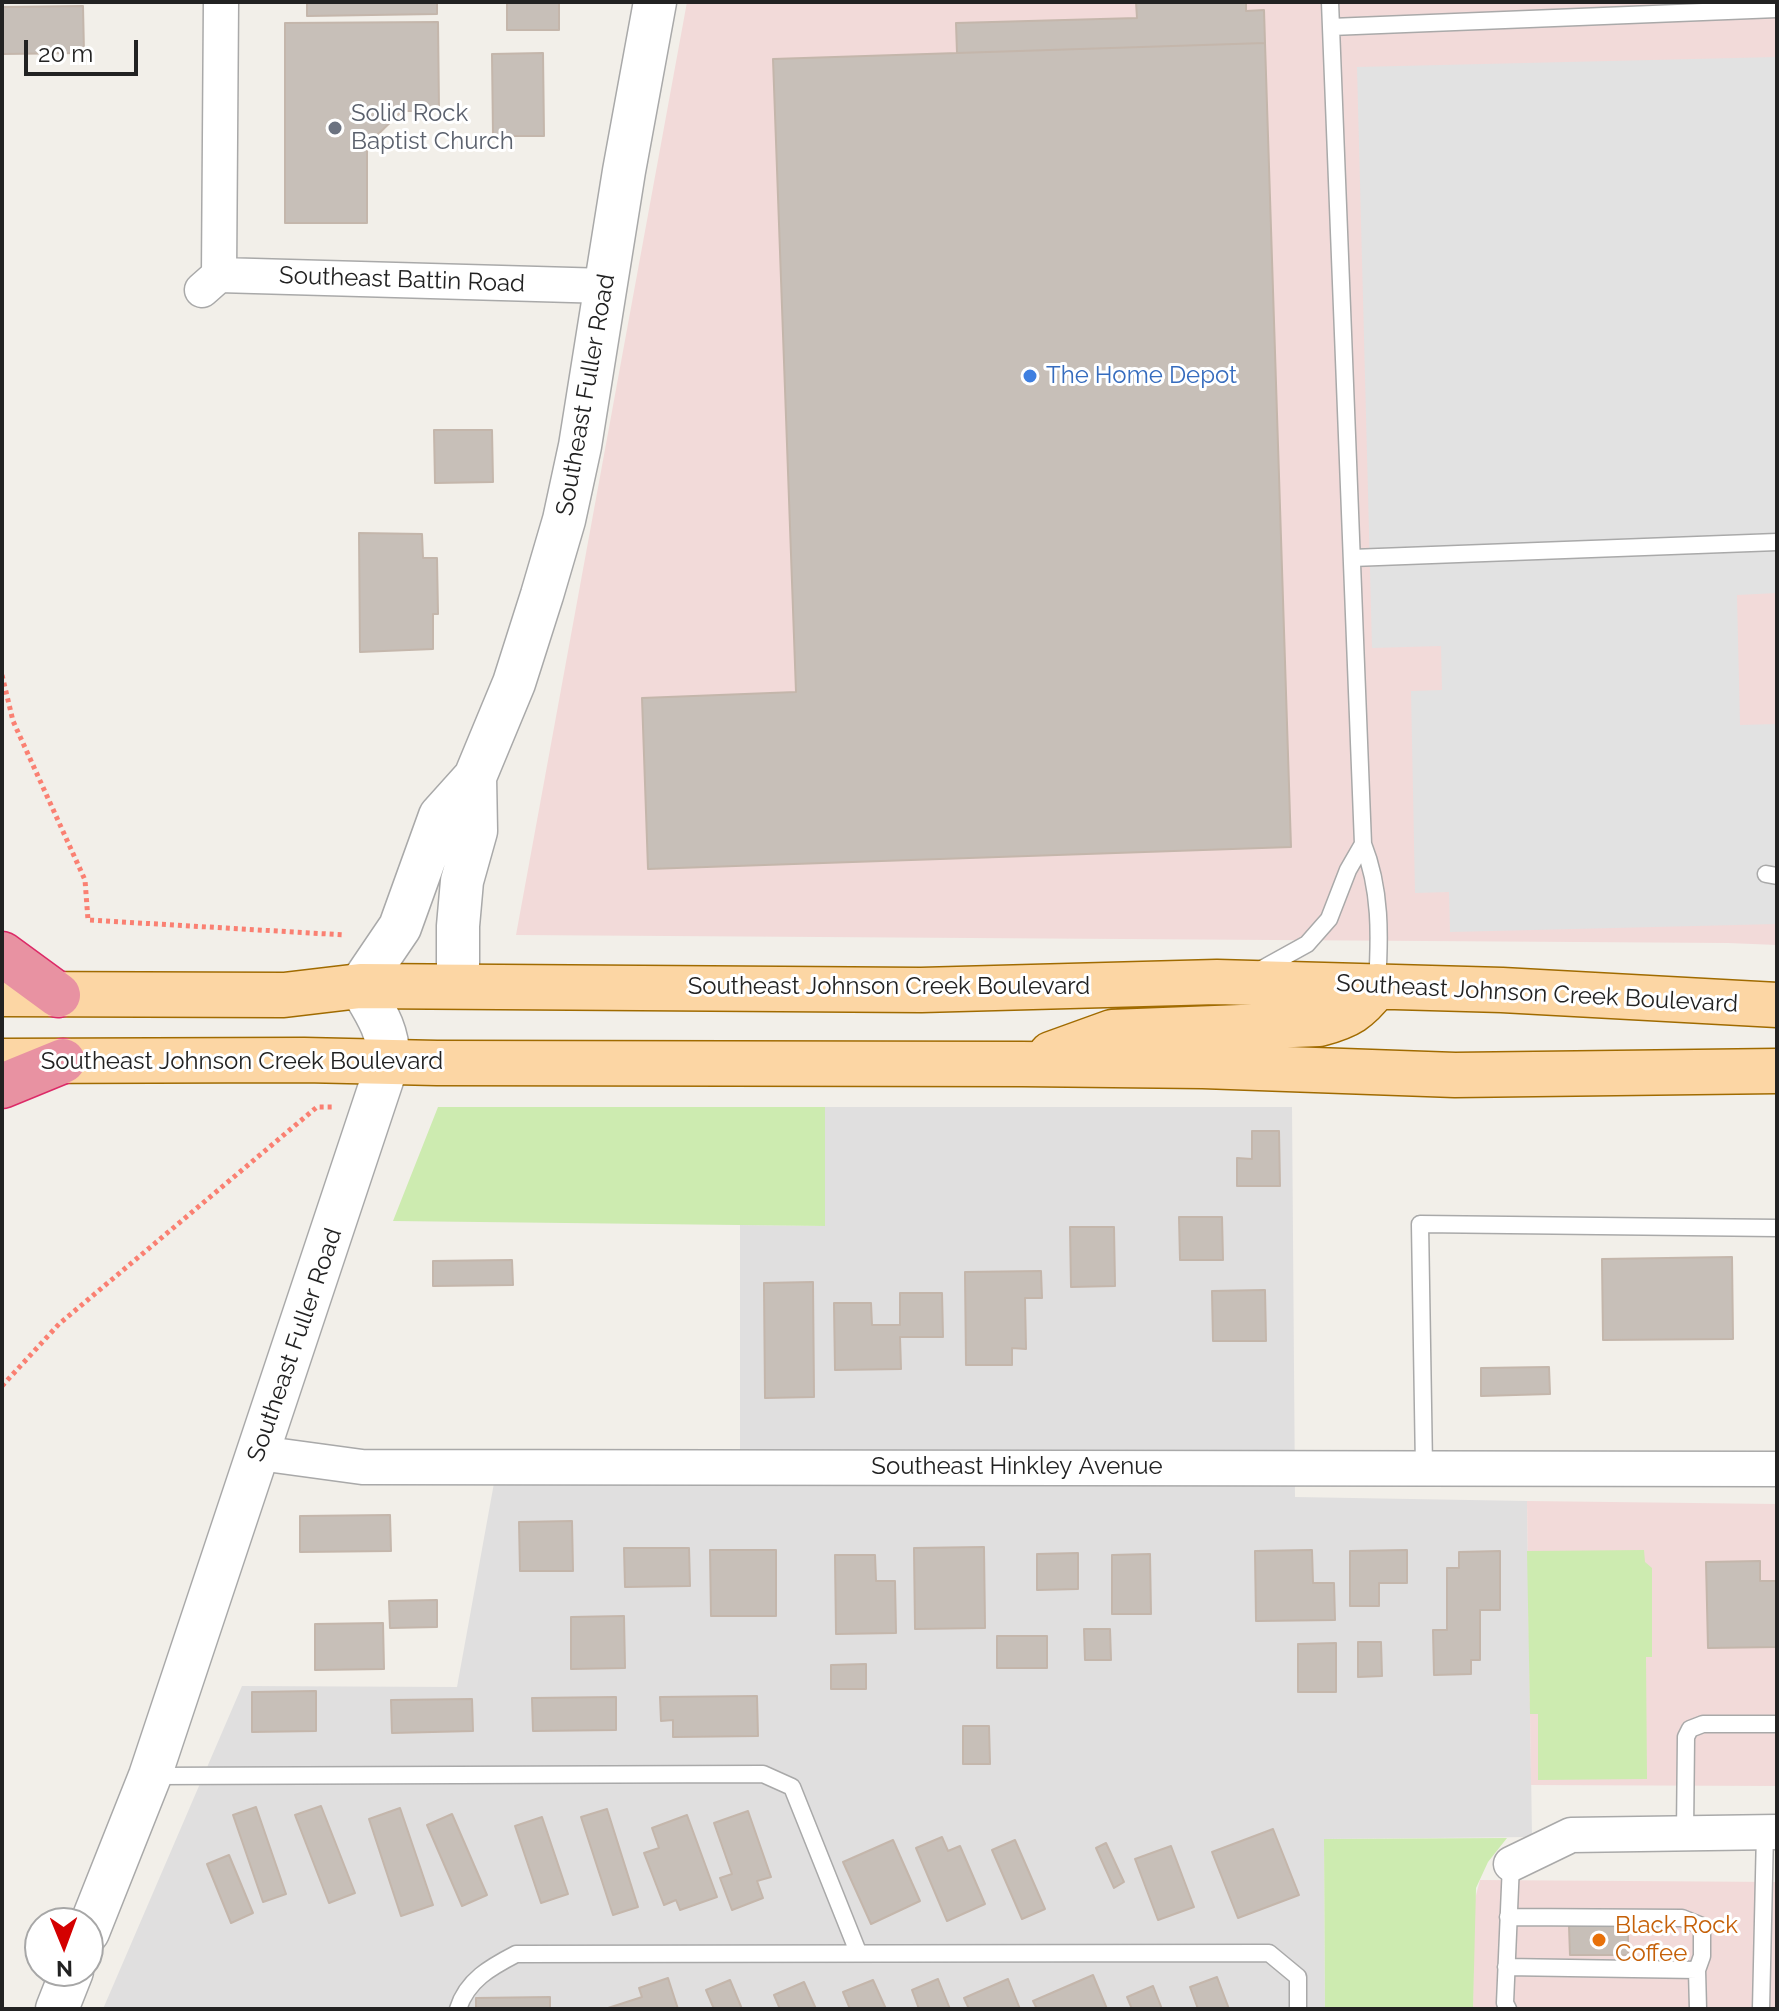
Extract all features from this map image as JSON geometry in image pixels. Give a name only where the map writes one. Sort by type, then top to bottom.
[{"type":"highway","points":[[2,954],[58,995]]},
{"type":"highway","points":[[2,1086],[63,1061]]},
{"type":"main road","name":"Southeast Johnson Creek Boulevard","points":[[2,994],[284,995],[360,986],[921,990],[1217,982],[1377,986],[1777,1005]]},
{"type":"main road","points":[[1022,1064],[1112,1032],[1319,1024],[1346,1017],[1363,1004],[1377,986]]},
{"type":"main road","name":"Southeast Johnson Creek Boulevard","points":[[2,1061],[1022,1064],[1203,1066],[1455,1075],[1777,1071]]},
{"type":"street","name":"Southeast Battin Road","points":[[221,2],[210,282],[607,286]]},
{"type":"street","name":"Southeast Fuller Road","points":[[98,1907],[150,1776],[388,1062],[386,1032],[360,986],[400,927],[440,816],[475,777],[514,683],[564,520],[580,446],[655,2]]},
{"type":"street","name":"Southeast Fuller Road","points":[[458,986],[462,881],[476,831],[475,777]]},
{"type":"street","name":"Southeast Hinkley Avenue","points":[[259,1453],[362,1467],[1777,1469]]},
{"type":"street","points":[[1511,1864],[1571,1835],[1771,1832]]},
{"type":"street","points":[[57,2009],[66,1987]]},
{"type":"lane","points":[[1330,2],[1363,844],[1373,870],[1380,937],[1377,986]]},
{"type":"lane","points":[[1331,27],[1777,9]]},
{"type":"lane","points":[[1352,558],[1777,542]]},
{"type":"lane","points":[[1217,982],[1267,968],[1307,944],[1329,919],[1348,870],[1363,844]]},
{"type":"lane","points":[[1424,1467],[1420,1224],[1777,1228]]},
{"type":"lane","points":[[1685,1833],[1686,1737],[1690,1729],[1703,1724],[1777,1724]]},
{"type":"lane","points":[[150,1776],[763,1774],[792,1787],[858,1952]]},
{"type":"lane","points":[[1761,2009],[1770,1911],[1771,1832]]},
{"type":"lane","points":[[1508,2009],[1505,2003],[1511,1864]]},
{"type":"lane","points":[[1508,1917],[1682,1918],[1702,1926],[1702,1956],[1697,1970],[1698,2009]]},
{"type":"lane","points":[[458,2009],[460,2001],[482,1971],[516,1954],[858,1952],[1269,1953],[1298,1977],[1298,2009]]},
{"type":"lane","points":[[1506,1967],[1697,1970]]},
{"type":"path","points":[[2,675],[8,706],[29,760],[85,880],[88,920],[351,935]]},
{"type":"path","points":[[2,1386],[59,1324],[317,1107]]},
{"type":"shaded area","points":[[687,2],[1777,2],[1777,945],[516,935]]},
{"type":"shaded area","points":[[1777,57],[1777,593],[1737,595],[1740,725],[1777,724],[1777,924],[1450,932],[1449,892],[1415,893],[1411,691],[1442,690],[1441,646],[1372,648],[1357,67]]},
{"type":"shaded area","points":[[825,1107],[1292,1107],[1295,1497],[1527,1501],[1532,1837],[1324,1839],[1325,2009],[103,2009],[242,1686],[457,1687],[496,1472],[740,1470],[740,1225],[825,1226]]},
{"type":"shaded area","points":[[1527,1501],[1777,1504],[1777,1786],[1531,1785]]},
{"type":"shaded area","points":[[1480,1880],[1777,1882],[1777,2009],[1473,2009],[1474,1903]]},
{"type":"green space","points":[[438,1107],[825,1107],[825,1226],[393,1221]]},
{"type":"green space","points":[[1644,1550],[1645,1562],[1652,1568],[1652,1657],[1646,1657],[1647,1779],[1538,1780],[1538,1714],[1530,1714],[1527,1551]]},
{"type":"green space","points":[[1507,1838],[1488,1862],[1476,1888],[1473,2009],[1325,2009],[1324,1839]]},
{"type":"building","points":[[307,2],[437,2],[437,14],[307,16]]},
{"type":"building","points":[[507,2],[559,2],[559,30],[507,30]]},
{"type":"building","points":[[1136,2],[1246,2],[1246,11],[1264,10],[1265,43],[957,53],[956,23],[1137,18]]},
{"type":"building","points":[[83,6],[84,53],[2,54],[2,7]]},
{"type":"building","name":"Solid Rock Baptist Church","points":[[438,22],[439,111],[402,111],[367,145],[367,223],[285,223],[285,23]]},
{"type":"building","name":"The Home Depot","points":[[1265,43],[1291,847],[648,869],[642,698],[796,692],[773,59]]},
{"type":"building","points":[[543,53],[544,136],[493,136],[492,54]]},
{"type":"building","points":[[434,430],[492,430],[493,482],[435,483]]},
{"type":"building","points":[[359,533],[422,534],[423,558],[437,558],[438,614],[433,614],[433,649],[360,652]]},
{"type":"building","points":[[1252,1131],[1279,1131],[1280,1186],[1237,1186],[1237,1158],[1252,1159]]},
{"type":"building","points":[[1179,1217],[1222,1217],[1223,1260],[1180,1260]]},
{"type":"building","points":[[1070,1227],[1114,1227],[1115,1286],[1071,1287]]},
{"type":"building","points":[[1732,1257],[1733,1339],[1603,1340],[1602,1259]]},
{"type":"building","points":[[512,1260],[513,1285],[433,1286],[433,1261]]},
{"type":"building","points":[[1041,1271],[1042,1298],[1025,1298],[1026,1349],[1012,1348],[1012,1365],[966,1365],[965,1272]]},
{"type":"building","points":[[813,1282],[814,1397],[765,1398],[764,1283]]},
{"type":"building","points":[[1265,1290],[1266,1341],[1213,1341],[1212,1291]]},
{"type":"building","points":[[900,1293],[942,1293],[943,1337],[900,1337],[901,1369],[835,1370],[834,1303],[871,1303],[872,1325],[900,1325]]},
{"type":"building","points":[[1549,1367],[1550,1394],[1481,1396],[1481,1368]]},
{"type":"building","points":[[390,1515],[391,1551],[300,1552],[300,1516]]},
{"type":"building","points":[[572,1521],[573,1571],[520,1571],[519,1522]]},
{"type":"building","points":[[984,1547],[985,1628],[915,1629],[914,1548]]},
{"type":"building","points":[[624,1548],[689,1548],[690,1586],[625,1587]]},
{"type":"building","points":[[710,1550],[776,1550],[776,1616],[711,1616]]},
{"type":"building","points":[[1312,1550],[1313,1583],[1334,1583],[1335,1620],[1256,1621],[1255,1551]]},
{"type":"building","points":[[1407,1550],[1407,1583],[1379,1583],[1379,1606],[1350,1606],[1350,1551]]},
{"type":"building","points":[[1500,1551],[1500,1610],[1480,1610],[1480,1660],[1471,1660],[1471,1674],[1434,1675],[1433,1630],[1447,1630],[1447,1568],[1459,1568],[1459,1552]]},
{"type":"building","points":[[1078,1553],[1078,1589],[1037,1590],[1037,1554]]},
{"type":"building","points":[[1150,1554],[1151,1614],[1112,1614],[1112,1555]]},
{"type":"building","points":[[835,1555],[875,1555],[876,1581],[895,1581],[896,1633],[836,1634]]},
{"type":"building","points":[[1760,1561],[1760,1581],[1777,1581],[1777,1647],[1708,1648],[1706,1562]]},
{"type":"building","points":[[437,1600],[437,1627],[390,1628],[389,1601]]},
{"type":"building","points":[[624,1616],[625,1668],[571,1669],[571,1617]]},
{"type":"building","points":[[383,1623],[384,1669],[315,1670],[315,1624]]},
{"type":"building","points":[[1084,1629],[1110,1629],[1111,1660],[1085,1660]]},
{"type":"building","points":[[997,1636],[1047,1636],[1047,1668],[997,1668]]},
{"type":"building","points":[[1358,1642],[1381,1642],[1382,1676],[1358,1677]]},
{"type":"building","points":[[1336,1643],[1336,1692],[1298,1692],[1298,1644]]},
{"type":"building","points":[[866,1664],[866,1689],[831,1689],[831,1665]]},
{"type":"building","points":[[316,1691],[316,1731],[252,1732],[252,1692]]},
{"type":"building","points":[[757,1696],[758,1736],[673,1737],[673,1720],[661,1721],[660,1697]]},
{"type":"building","points":[[616,1697],[616,1730],[533,1731],[532,1698]]},
{"type":"building","points":[[472,1699],[473,1731],[392,1733],[391,1700]]},
{"type":"building","points":[[963,1726],[989,1726],[990,1764],[963,1764]]},
{"type":"building","points":[[321,1806],[355,1893],[329,1903],[295,1815]]},
{"type":"building","points":[[256,1807],[286,1894],[263,1902],[233,1815]]},
{"type":"building","points":[[400,1808],[433,1905],[401,1916],[369,1819]]},
{"type":"building","points":[[607,1809],[638,1907],[613,1915],[581,1817]]},
{"type":"building","points":[[748,1811],[771,1877],[757,1881],[763,1898],[732,1910],[720,1878],[732,1874],[714,1823]]},
{"type":"building","points":[[452,1814],[487,1895],[462,1906],[427,1825]]},
{"type":"building","points":[[687,1815],[717,1897],[680,1910],[676,1900],[664,1905],[644,1853],[659,1848],[652,1828]]},
{"type":"building","points":[[542,1817],[568,1894],[541,1903],[515,1826]]},
{"type":"building","points":[[1273,1829],[1299,1895],[1238,1918],[1212,1852]]},
{"type":"building","points":[[942,1837],[948,1851],[960,1846],[985,1904],[947,1921],[916,1848]]},
{"type":"building","points":[[893,1840],[920,1901],[871,1924],[843,1862]]},
{"type":"building","points":[[1015,1840],[1045,1909],[1022,1919],[992,1850]]},
{"type":"building","points":[[1106,1843],[1124,1882],[1114,1888],[1096,1848]]},
{"type":"building","points":[[1171,1846],[1194,1907],[1158,1920],[1135,1859]]},
{"type":"building","points":[[229,1855],[253,1913],[231,1923],[207,1864]]},
{"type":"building","name":"Black Rock Coffee","points":[[1628,1925],[1628,1955],[1570,1955],[1569,1926]]},
{"type":"building","points":[[1093,1975],[1107,2009],[1037,2009],[1033,2001]]},
{"type":"building","points":[[1217,1977],[1229,2009],[1198,2009],[1190,1987]]},
{"type":"building","points":[[668,1978],[678,2009],[605,2009],[642,1997],[639,1988]]},
{"type":"building","points":[[938,1979],[950,2009],[919,2009],[912,1990]]},
{"type":"building","points":[[1008,1979],[1020,2009],[969,2009],[964,1998]]},
{"type":"building","points":[[730,1980],[742,2009],[714,2009],[706,1990]]},
{"type":"building","points":[[873,1980],[886,2009],[850,2009],[843,1992]]},
{"type":"building","points":[[804,1982],[816,2009],[780,2009],[774,1995]]},
{"type":"building","points":[[1153,1986],[1162,2009],[1132,2009],[1127,1997]]},
{"type":"building","points":[[550,1997],[550,2009],[476,2009],[476,1998]]},
{"type":"place","name":"Solid Rock Baptist Church","points":[[335,128]]},
{"type":"place","name":"The Home Depot","points":[[1030,376]]},
{"type":"place","name":"Black Rock Coffee","points":[[1599,1940]]}]
